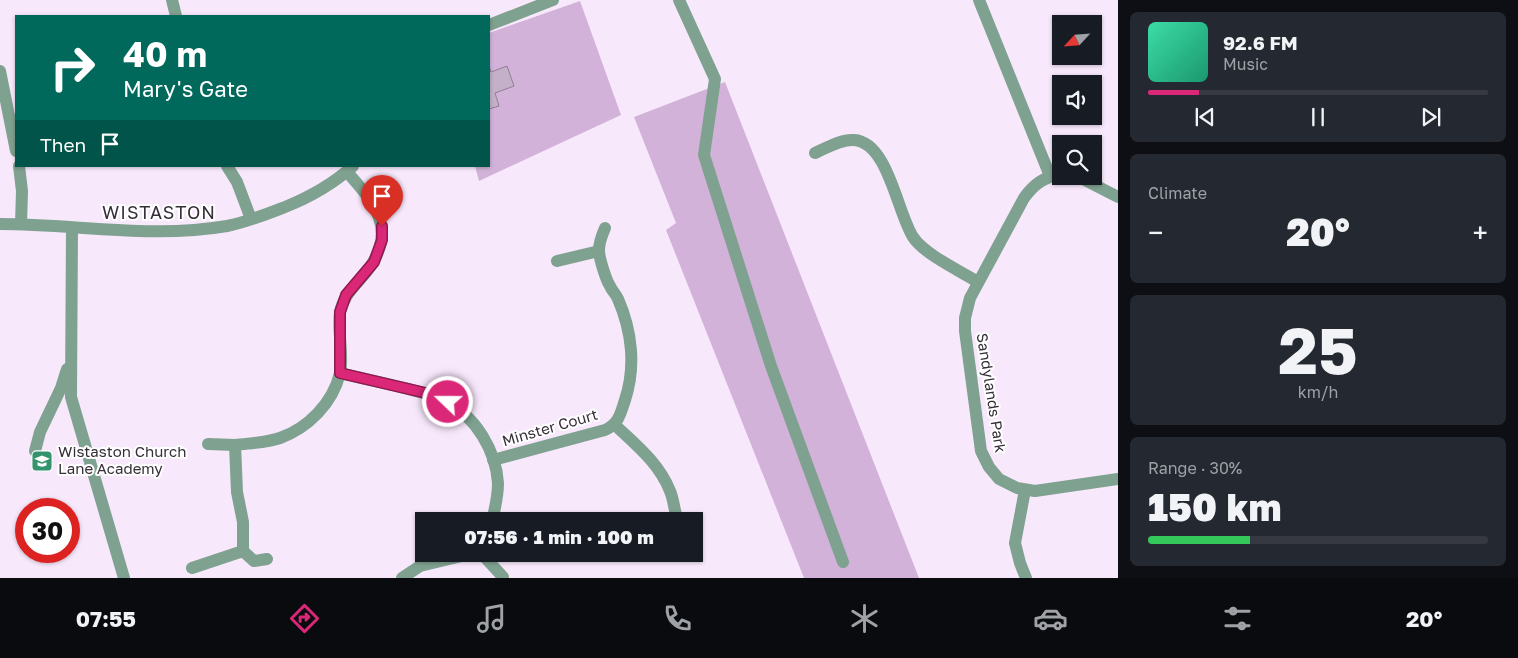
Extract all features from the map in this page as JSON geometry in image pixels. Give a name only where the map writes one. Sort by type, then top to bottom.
[{"type":"street","points":[[172,0],[176,15]]},
{"type":"street","points":[[490,25],[553,0]]},
{"type":"street","points":[[679,0],[715,79],[704,155],[770,366],[843,562]]},
{"type":"street","name":"Sandylands Park","points":[[980,0],[1052,166]]},
{"type":"street","points":[[0,71],[15,145]]},
{"type":"street","points":[[815,153],[848,140],[870,146],[881,160],[913,238],[923,249],[978,282]]},
{"type":"street","points":[[20,167],[22,191],[21,224]]},
{"type":"street","points":[[228,167],[237,182],[251,219]]},
{"type":"street","points":[[0,224],[138,231],[187,231],[229,225],[251,219],[306,198],[350,169],[374,204],[382,226],[382,240],[374,262],[346,295],[340,312],[340,373],[332,393],[326,404],[308,422],[279,438],[235,445],[208,444]]},
{"type":"street","name":"Sandylands Park","points":[[1052,177],[1036,183],[1024,198],[978,282],[967,308],[965,332],[981,451],[989,467],[999,479],[1025,490],[1035,491],[1118,479]]},
{"type":"street","points":[[1095,185],[1118,197]]},
{"type":"street","points":[[72,228],[71,397],[124,578]]},
{"type":"street","points":[[557,261],[599,251],[600,240],[605,228]]},
{"type":"street","name":"Minster Court","points":[[493,460],[585,437],[615,425],[619,418],[632,373],[632,354],[618,297],[609,285],[599,251]]},
{"type":"street","points":[[35,451],[40,432],[61,388],[71,352]]},
{"type":"street","points":[[340,373],[430,394],[448,402],[463,412],[486,441],[493,460],[498,485],[494,512]]},
{"type":"street","name":"Minster Court","points":[[615,425],[648,456],[664,475],[672,493],[676,512]]},
{"type":"street","points":[[235,445],[237,492],[243,522],[243,551],[254,561],[267,559]]},
{"type":"street","points":[[1025,490],[1015,543],[1026,578]]},
{"type":"street","points":[[192,568],[243,551]]},
{"type":"street","points":[[402,578],[420,566],[437,562]]},
{"type":"street","points":[[489,562],[503,577]]},
{"type":"shaded area","points":[[580,1],[621,115],[479,181],[475,167],[490,167],[490,33]]},
{"type":"shaded area","points":[[725,82],[919,578],[804,578],[666,230],[676,223],[634,117]]},
{"type":"building","points":[[507,66],[514,86],[495,93],[499,106],[490,109],[490,69],[491,72]]},
{"type":"place","name":"Wistaston Church Lane Academy","points":[[42,461]]},
{"type":"district","name":"WISTASTON","points":[[159,213]]},
{"type":"route","points":[[382,226],[382,240],[374,262],[346,295],[340,312],[340,373],[430,394],[448,402]]}]
